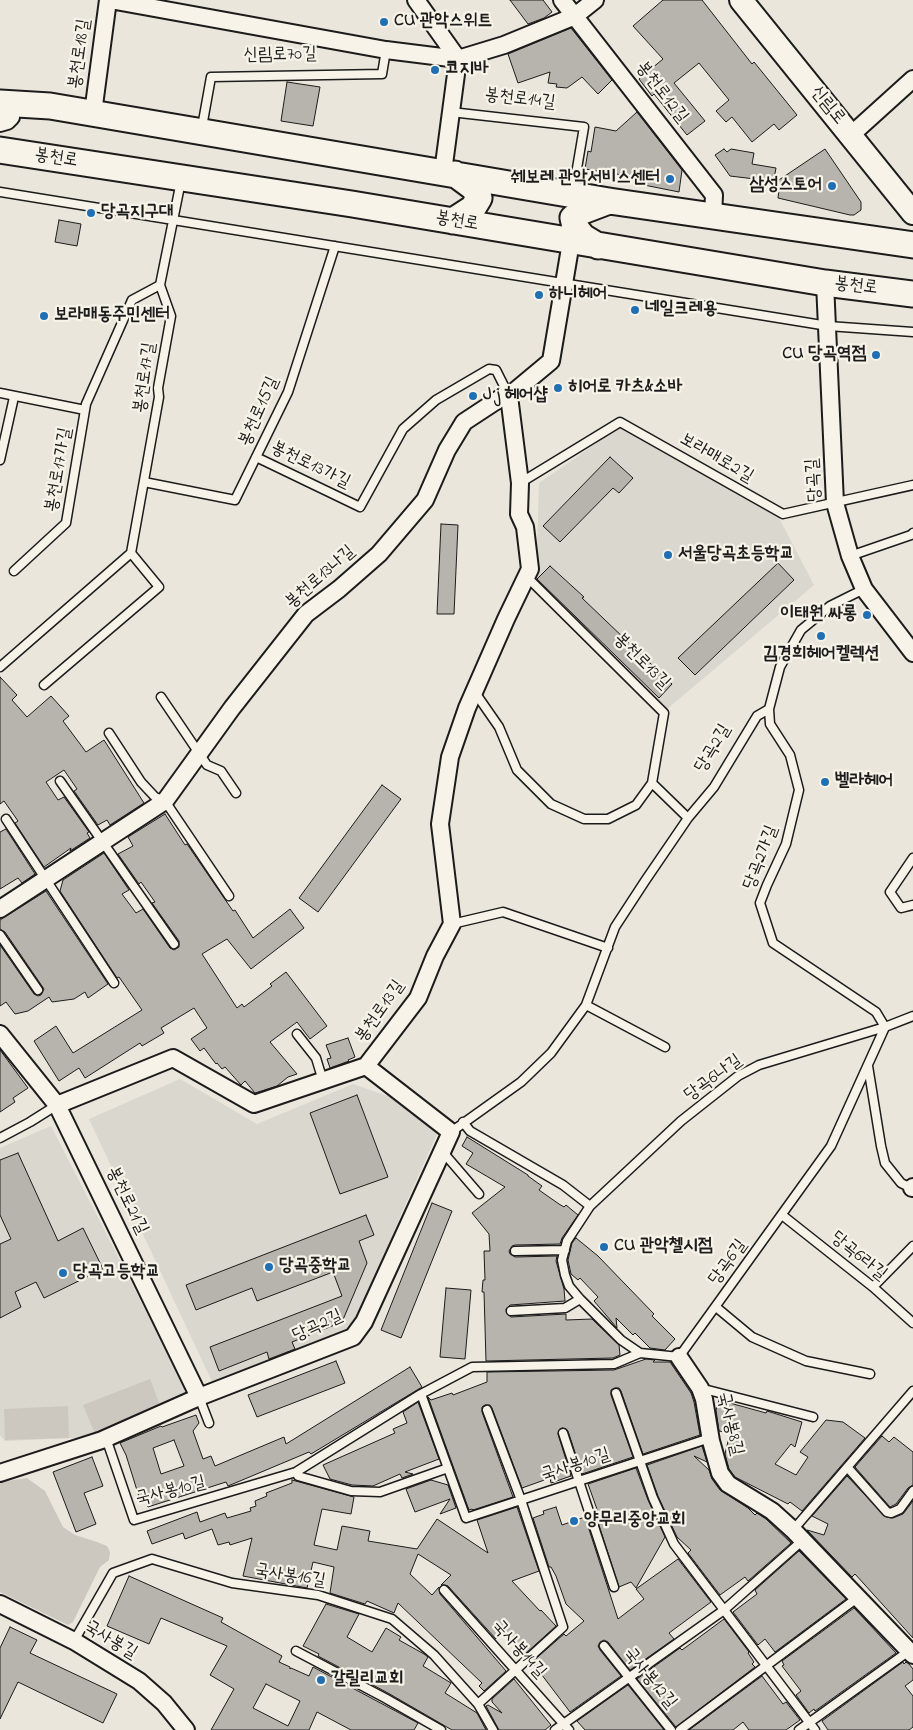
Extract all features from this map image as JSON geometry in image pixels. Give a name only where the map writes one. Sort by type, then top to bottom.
[{"type":"main road","name":"신림로","points":[[741,0],[851,135],[905,193],[913,213]]},
{"type":"main road","points":[[1,105],[50,106],[609,200],[913,245]]},
{"type":"main road","name":"봉천로","points":[[0,150],[453,221],[825,283],[913,294]]},
{"type":"main road","points":[[449,174],[474,188],[479,198],[473,208],[453,221]]},
{"type":"main road","points":[[599,246],[583,237],[575,227],[573,218],[580,212],[609,200]]},
{"type":"street","name":"신림로70길","points":[[109,0],[386,50],[458,59],[504,45],[575,16],[595,0]]},
{"type":"street","name":"봉천로18길","points":[[93,114],[109,0]]},
{"type":"street","points":[[416,0],[458,59],[451,112],[449,174]]},
{"type":"street","name":"봉천로12길","points":[[562,0],[714,195],[713,216]]},
{"type":"street","points":[[851,135],[913,79]]},
{"type":"street","points":[[452,924],[440,824],[450,757],[474,691],[530,569],[525,527],[519,514],[520,483],[509,396],[551,362],[571,242]]},
{"type":"street","name":"당곡길","points":[[825,283],[835,503],[850,556],[864,589],[913,653]]},
{"type":"street","name":"봉천로13나길","points":[[0,909],[165,801],[232,708],[306,614],[340,589],[379,554],[424,500],[446,450],[464,422],[499,399],[509,396]]},
{"type":"street","name":"봉천로13길","points":[[57,1106],[173,1058],[254,1104],[366,1066],[418,998],[435,956],[452,924]]},
{"type":"street","name":"봉천로21길","points":[[0,1034],[57,1106],[199,1397]]},
{"type":"street","name":"봉천로13길","points":[[366,1066],[457,1127]]},
{"type":"street","name":"당곡2길","points":[[0,1473],[106,1438],[199,1397],[354,1337],[364,1322],[442,1151],[457,1127]]},
{"type":"street","name":"국사봉8길","points":[[679,1357],[700,1388],[704,1399],[710,1438],[720,1473],[728,1484],[772,1512],[798,1535],[911,1653]]},
{"type":"street","name":"국사봉길","points":[[0,1604],[74,1642],[138,1681],[164,1703],[186,1730]]},
{"type":"lane","name":"신림로70길","points":[[201,132],[211,77],[382,74],[386,50]]},
{"type":"lane","name":"봉천로14길","points":[[451,112],[584,127],[573,194]]},
{"type":"lane","points":[[160,285],[182,179]]},
{"type":"lane","points":[[0,192],[828,326],[913,332]]},
{"type":"lane","name":"봉천로15길","points":[[144,482],[235,500],[288,392],[335,246]]},
{"type":"lane","name":"봉천로17가길","points":[[14,571],[66,523],[86,404],[132,300],[160,285]]},
{"type":"lane","name":"봉천로17길","points":[[130,553],[159,397],[158,388],[171,316],[160,285]]},
{"type":"lane","name":"봉천로13가길","points":[[256,457],[360,507],[402,429],[436,400],[489,369],[496,370],[509,396]]},
{"type":"lane","name":"봉천로17가길","points":[[0,393],[85,410]]},
{"type":"lane","points":[[0,460],[14,397]]},
{"type":"lane","name":"보라매로2길","points":[[520,483],[620,422],[783,514],[913,485]]},
{"type":"lane","points":[[850,556],[913,533]]},
{"type":"lane","points":[[0,667],[130,553],[159,587],[44,685]]},
{"type":"lane","name":"봉천로13길","points":[[474,691],[499,727],[517,770],[551,804],[584,818],[608,819],[636,805],[652,783],[664,713],[527,577]]},
{"type":"lane","points":[[769,710],[780,667],[801,630],[830,606],[864,589]]},
{"type":"lane","points":[[161,697],[206,765],[221,771],[236,793]]},
{"type":"lane","name":"당곡2길","points":[[457,1127],[521,1082],[550,1053],[586,1005],[616,927],[688,818],[714,787],[757,716],[769,710]]},
{"type":"lane","name":"당곡2가길","points":[[769,710],[770,724],[790,756],[799,790],[786,844],[760,903],[773,943],[876,1012],[885,1027]]},
{"type":"lane","points":[[109,733],[141,782],[155,797],[165,801],[229,896]]},
{"type":"lane","points":[[60,781],[174,944]]},
{"type":"lane","points":[[652,783],[688,818]]},
{"type":"lane","points":[[6,819],[114,983]]},
{"type":"lane","points":[[913,858],[890,892],[902,908],[913,905]]},
{"type":"lane","points":[[452,924],[503,912],[608,948]]},
{"type":"lane","points":[[0,935],[38,990]]},
{"type":"lane","points":[[586,1005],[665,1047]]},
{"type":"lane","points":[[885,1027],[913,1016]]},
{"type":"lane","name":"당곡6길","points":[[679,1357],[831,1146],[885,1027]]},
{"type":"lane","name":"당곡6나길","points":[[640,1353],[621,1340],[580,1299],[569,1286],[565,1275],[562,1260],[567,1241],[590,1206],[681,1121],[738,1076],[759,1065],[885,1027]]},
{"type":"lane","points":[[298,1034],[316,1058],[323,1080]]},
{"type":"lane","points":[[868,1065],[885,1163],[901,1183],[913,1188]]},
{"type":"lane","points":[[0,1138],[57,1106]]},
{"type":"lane","points":[[457,1127],[470,1131],[563,1185],[590,1206]]},
{"type":"lane","points":[[442,1151],[479,1194]]},
{"type":"lane","name":"당곡6라길","points":[[782,1215],[873,1287],[913,1324]]},
{"type":"lane","points":[[873,1287],[913,1246]]},
{"type":"lane","points":[[515,1251],[565,1250]]},
{"type":"lane","points":[[511,1312],[565,1308],[580,1299]]},
{"type":"lane","points":[[716,1307],[752,1337],[797,1357],[870,1374]]},
{"type":"lane","points":[[640,1353],[679,1357]]},
{"type":"lane","name":"국사봉10길","points":[[106,1438],[134,1520],[296,1472],[420,1394],[472,1367],[614,1364],[640,1353]]},
{"type":"lane","points":[[700,1388],[813,1417]]},
{"type":"lane","points":[[555,1730],[566,1727],[629,1677],[724,1610],[798,1535],[848,1468],[913,1391]]},
{"type":"lane","name":"국사봉10길","points":[[616,1393],[653,1498],[674,1544],[815,1730]]},
{"type":"lane","name":"국사봉10길","points":[[420,1394],[466,1518],[710,1438]]},
{"type":"lane","points":[[199,1397],[208,1423]]},
{"type":"lane","points":[[478,1704],[563,1627],[521,1500],[487,1410]]},
{"type":"lane","points":[[563,1433],[614,1587]]},
{"type":"lane","points":[[296,1472],[298,1476],[351,1491],[380,1492],[448,1468]]},
{"type":"lane","points":[[848,1468],[887,1512],[891,1513],[900,1509],[913,1491]]},
{"type":"lane","name":"국사봉16길","points":[[74,1642],[114,1573],[152,1559],[232,1583],[318,1595],[392,1619],[434,1655],[478,1704],[493,1730]]},
{"type":"lane","name":"국사봉14길","points":[[444,1590],[566,1727]]},
{"type":"lane","points":[[680,1730],[767,1667],[857,1598]]},
{"type":"lane","name":"국사봉12길","points":[[604,1646],[671,1730]]},
{"type":"lane","points":[[296,1651],[441,1730]]},
{"type":"lane","points":[[799,1730],[911,1653]]},
{"type":"shaded area","name":"서울당곡초등학교","points":[[620,427],[778,516],[814,585],[666,710],[536,581],[539,483]]},
{"type":"shaded area","name":"당곡중학교","points":[[180,1079],[257,1124],[353,1084],[396,1099],[437,1134],[402,1212],[359,1321],[347,1334],[214,1386],[89,1119]]},
{"type":"shaded area","name":"당곡고등학교","points":[[51,1126],[190,1397],[97,1437],[5,1441],[0,1435],[0,1148]]},
{"type":"shaded area","points":[[150,1379],[161,1408],[95,1434],[83,1405]]},
{"type":"shaded area","points":[[68,1406],[69,1438],[5,1440],[4,1409]]},
{"type":"shaded area","points":[[27,1478],[45,1491],[63,1527],[75,1535],[107,1546],[110,1552],[109,1560],[100,1567],[73,1622],[68,1625],[0,1592],[0,1482]]},
{"type":"building","points":[[510,0],[543,0],[552,12],[544,18],[528,24]]},
{"type":"building","points":[[663,0],[702,0],[752,64],[754,62],[797,115],[779,130],[774,124],[752,142],[732,117],[726,122],[716,111],[729,100],[699,63],[674,83],[705,121],[687,135],[654,94],[652,96],[639,79],[663,59],[633,26]]},
{"type":"building","points":[[571,28],[612,80],[598,94],[582,77],[567,88],[556,87],[557,84],[548,83],[550,72],[518,83],[508,54]]},
{"type":"building","points":[[287,82],[320,87],[313,126],[281,121]]},
{"type":"building","points":[[637,112],[682,170],[679,192],[634,183],[635,177],[585,169],[588,151],[591,152],[595,127],[616,131]]},
{"type":"building","points":[[724,149],[727,152],[731,149],[754,153],[752,164],[776,168],[773,184],[825,149],[861,202],[861,210],[854,215],[850,215],[778,198],[779,190],[754,185],[755,179],[730,176],[715,155]]},
{"type":"building","points":[[59,220],[81,224],[77,246],[55,242]]},
{"type":"building","points":[[610,457],[633,478],[619,493],[613,488],[560,542],[543,526]]},
{"type":"building","points":[[441,524],[458,525],[454,614],[437,614]]},
{"type":"building","points":[[778,563],[794,580],[695,675],[678,658]]},
{"type":"building","points":[[550,566],[672,684],[659,698],[537,579]]},
{"type":"building","points":[[0,677],[17,695],[12,700],[27,717],[51,696],[69,716],[63,721],[86,752],[104,740],[144,803],[110,825],[107,820],[98,825],[74,791],[77,789],[64,770],[46,782],[58,800],[64,797],[89,832],[87,833],[90,838],[70,851],[71,848],[44,867],[15,823],[18,821],[4,801],[0,804]]},
{"type":"building","points":[[382,785],[401,799],[318,912],[299,898]]},
{"type":"building","points":[[165,814],[185,845],[187,844],[253,938],[290,909],[304,928],[251,969],[227,939],[202,954],[237,1008],[242,1004],[244,1007],[272,986],[270,984],[286,972],[327,1026],[310,1039],[297,1022],[270,1042],[297,1074],[288,1077],[277,1086],[255,1093],[245,1081],[241,1085],[225,1067],[222,1069],[216,1064],[204,1048],[200,1051],[191,1039],[207,1028],[194,1008],[161,1028],[164,1033],[142,1046],[140,1043],[85,1078],[79,1068],[59,1081],[34,1041],[56,1026],[73,1053],[142,1010],[119,977],[117,978],[60,891],[63,880],[104,853],[129,890],[122,894],[136,913],[143,909],[170,948],[174,950],[179,947],[179,941],[152,903],[155,902],[141,882],[139,884],[118,854],[133,846],[128,837]]},
{"type":"building","points":[[6,829],[35,874],[22,883],[18,878],[0,889],[0,832]]},
{"type":"building","points":[[46,891],[108,984],[88,998],[85,992],[74,999],[52,1002],[49,997],[28,1011],[15,1014],[6,1002],[0,1006],[0,945],[34,994],[41,995],[44,989],[5,932],[0,929],[0,920]]},
{"type":"building","points":[[348,1038],[355,1057],[330,1068],[327,1059],[331,1058],[326,1045]]},
{"type":"building","points":[[0,1050],[28,1088],[13,1098],[15,1102],[0,1112]]},
{"type":"building","points":[[357,1095],[388,1177],[340,1194],[310,1113]]},
{"type":"building","points":[[467,1137],[528,1175],[542,1186],[539,1190],[564,1207],[566,1205],[578,1215],[560,1244],[515,1245],[509,1251],[515,1257],[557,1256],[556,1261],[564,1289],[565,1301],[510,1305],[506,1309],[507,1314],[511,1317],[566,1314],[566,1320],[592,1319],[619,1345],[620,1355],[613,1358],[486,1361],[484,1292],[482,1292],[483,1280],[485,1280],[484,1251],[490,1251],[489,1234],[472,1213],[505,1187],[466,1164],[473,1153],[462,1146]]},
{"type":"building","points":[[18,1153],[58,1241],[83,1228],[103,1269],[44,1298],[36,1282],[15,1292],[21,1307],[0,1318],[0,1244],[11,1239],[0,1215],[0,1160]]},
{"type":"building","points":[[432,1203],[452,1211],[401,1338],[381,1330]]},
{"type":"building","points":[[366,1215],[374,1235],[359,1241],[367,1263],[342,1322],[292,1342],[295,1349],[269,1359],[267,1352],[219,1371],[210,1347],[342,1296],[333,1272],[257,1301],[252,1288],[196,1310],[186,1285]]},
{"type":"building","points":[[576,1238],[598,1256],[654,1314],[652,1316],[675,1339],[665,1350],[650,1348],[616,1318],[617,1328],[594,1301],[598,1297],[580,1278],[578,1280],[571,1274],[568,1260],[572,1243]]},
{"type":"building","points":[[446,1288],[471,1290],[465,1359],[440,1357]]},
{"type":"building","points":[[646,1359],[655,1360],[653,1362],[670,1362],[691,1393],[700,1435],[643,1454],[621,1391],[619,1388],[615,1388],[611,1390],[611,1395],[633,1457],[582,1474],[568,1431],[562,1428],[558,1434],[571,1476],[551,1483],[550,1478],[522,1488],[492,1408],[490,1405],[485,1405],[482,1407],[482,1412],[513,1497],[469,1510],[428,1397],[431,1400],[452,1393],[453,1395],[487,1382],[487,1372],[614,1370]]},
{"type":"building","points":[[336,1361],[345,1383],[257,1417],[248,1395]]},
{"type":"building","points":[[410,1367],[422,1387],[311,1454],[309,1452],[228,1486],[226,1482],[148,1507],[145,1498],[140,1500],[126,1455],[120,1443],[161,1426],[196,1415],[199,1423],[193,1431],[203,1459],[211,1456],[215,1466],[284,1437],[286,1444]],"holes":[[[174,1440],[184,1466],[161,1474],[153,1448]]]},
{"type":"building","points":[[719,1400],[766,1413],[767,1411],[802,1422],[795,1447],[791,1444],[775,1464],[796,1475],[808,1457],[800,1452],[826,1420],[843,1422],[865,1438],[802,1511],[790,1502],[788,1504],[735,1477],[729,1469],[725,1454],[730,1433],[719,1431],[716,1410]]},
{"type":"building","points":[[418,1402],[439,1459],[405,1472],[413,1474],[402,1478],[400,1474],[373,1486],[352,1485],[330,1479],[323,1465],[395,1433],[393,1429],[407,1423],[403,1412]]},
{"type":"building","points":[[882,1436],[889,1442],[894,1437],[913,1452],[913,1485],[908,1488],[896,1504],[890,1507],[855,1467]]},
{"type":"building","points":[[702,1446],[707,1462],[694,1456],[709,1470],[712,1479],[720,1490],[748,1508],[755,1515],[757,1513],[766,1519],[791,1543],[748,1581],[745,1577],[720,1595],[688,1553],[691,1550],[677,1537],[658,1496],[647,1465]]},
{"type":"building","points":[[92,1457],[103,1486],[84,1493],[96,1524],[76,1532],[53,1472]]},
{"type":"building","points":[[636,1468],[665,1537],[636,1588],[631,1582],[619,1587],[595,1513],[598,1512],[588,1484]]},
{"type":"building","points":[[847,1476],[886,1517],[893,1518],[903,1514],[913,1501],[913,1638],[855,1574],[852,1577],[807,1530],[824,1535],[828,1524],[812,1516]]},
{"type":"building","points":[[292,1480],[354,1497],[351,1514],[322,1509],[314,1545],[337,1550],[342,1526],[370,1531],[368,1541],[417,1549],[437,1519],[488,1553],[477,1520],[517,1507],[539,1571],[512,1581],[556,1626],[525,1654],[503,1632],[496,1639],[448,1586],[441,1585],[451,1575],[418,1554],[410,1574],[432,1595],[439,1587],[440,1594],[506,1671],[484,1691],[479,1686],[482,1683],[398,1603],[394,1613],[367,1601],[365,1604],[330,1593],[334,1567],[313,1562],[307,1588],[243,1576],[252,1538],[230,1545],[229,1542],[218,1545],[212,1529],[185,1539],[183,1533],[152,1544],[147,1531],[197,1512],[200,1522],[225,1513],[227,1518],[251,1511],[250,1508],[256,1506],[255,1501],[267,1496],[266,1493],[292,1483]]},
{"type":"building","points":[[431,1480],[448,1485],[456,1508],[440,1514],[450,1499],[415,1512],[406,1489]]},
{"type":"building","points":[[556,1507],[562,1525],[585,1517],[618,1619],[644,1599],[636,1589],[678,1559],[711,1602],[669,1633],[674,1639],[630,1670],[608,1642],[604,1640],[600,1642],[598,1646],[600,1650],[621,1676],[570,1712],[532,1662],[564,1634],[566,1636],[584,1621],[566,1604],[556,1576],[551,1567],[549,1567],[533,1518],[544,1514],[543,1511]]},
{"type":"building","points":[[799,1551],[846,1599],[775,1652],[765,1639],[758,1645],[733,1612],[757,1594],[755,1590]]},
{"type":"building","points":[[129,1576],[223,1618],[221,1622],[282,1656],[279,1662],[290,1667],[290,1669],[309,1676],[313,1667],[418,1723],[414,1730],[351,1730],[317,1712],[309,1730],[211,1730],[234,1689],[210,1675],[227,1646],[161,1618],[149,1644],[107,1626]],"holes":[[[266,1684],[300,1701],[288,1726],[253,1708]]]},
{"type":"building","points":[[326,1604],[359,1614],[347,1637],[372,1652],[386,1628],[401,1637],[399,1640],[428,1657],[423,1666],[451,1683],[445,1693],[477,1713],[486,1730],[452,1730],[303,1646]]},
{"type":"building","points":[[854,1608],[896,1653],[815,1711],[814,1709],[809,1713],[796,1695],[801,1691],[782,1666],[784,1665],[782,1661]]},
{"type":"building","points":[[724,1619],[749,1652],[754,1662],[752,1664],[755,1667],[676,1727],[637,1679],[680,1648],[682,1650]]},
{"type":"building","points":[[10,1627],[37,1640],[30,1653],[117,1694],[103,1723],[18,1682],[0,1719],[0,1648]]},
{"type":"building","points":[[903,1662],[904,1664],[906,1662],[909,1664],[913,1669],[913,1680],[905,1686],[913,1696],[913,1727],[909,1730],[828,1730],[822,1721]]},
{"type":"building","points":[[762,1676],[783,1704],[786,1702],[800,1720],[786,1730],[749,1730],[743,1722],[733,1730],[689,1730]]},
{"type":"building","points":[[514,1679],[551,1725],[545,1730],[499,1730],[486,1706],[488,1705],[502,1713],[492,1702],[492,1699]]},
{"type":"building","points":[[628,1685],[664,1730],[585,1730],[577,1721]]},
{"type":"place","name":"CU 관악스위트","points":[[384,22]]},
{"type":"place","name":"코지바","points":[[435,70]]},
{"type":"place","name":"쉐보레 관악서비스센터","points":[[670,179]]},
{"type":"place","name":"삼성스토어","points":[[832,186]]},
{"type":"place","name":"당곡지구대","points":[[91,213]]},
{"type":"place","name":"하니헤어","points":[[539,295]]},
{"type":"place","name":"네일크레용","points":[[635,310]]},
{"type":"place","name":"보라매동주민센터","points":[[44,316]]},
{"type":"place","name":"CU 당곡역점","points":[[876,355]]},
{"type":"place","name":"히어로 카츠&소바","points":[[558,388]]},
{"type":"place","name":"J j 헤어샵","points":[[473,396]]},
{"type":"place","name":"서울당곡초등학교","points":[[668,555]]},
{"type":"place","name":"이태원 싸롱","points":[[867,615]]},
{"type":"place","name":"김경희헤어켈렉션","points":[[821,636]]},
{"type":"place","name":"벨라헤어","points":[[825,782]]},
{"type":"place","name":"CU 관악첼시점","points":[[604,1247]]},
{"type":"place","name":"당곡중학교","points":[[269,1267]]},
{"type":"place","name":"당곡고등학교","points":[[63,1273]]},
{"type":"place","name":"양무리중앙교회","points":[[574,1521]]},
{"type":"place","name":"갈릴리교회","points":[[321,1680]]}]
